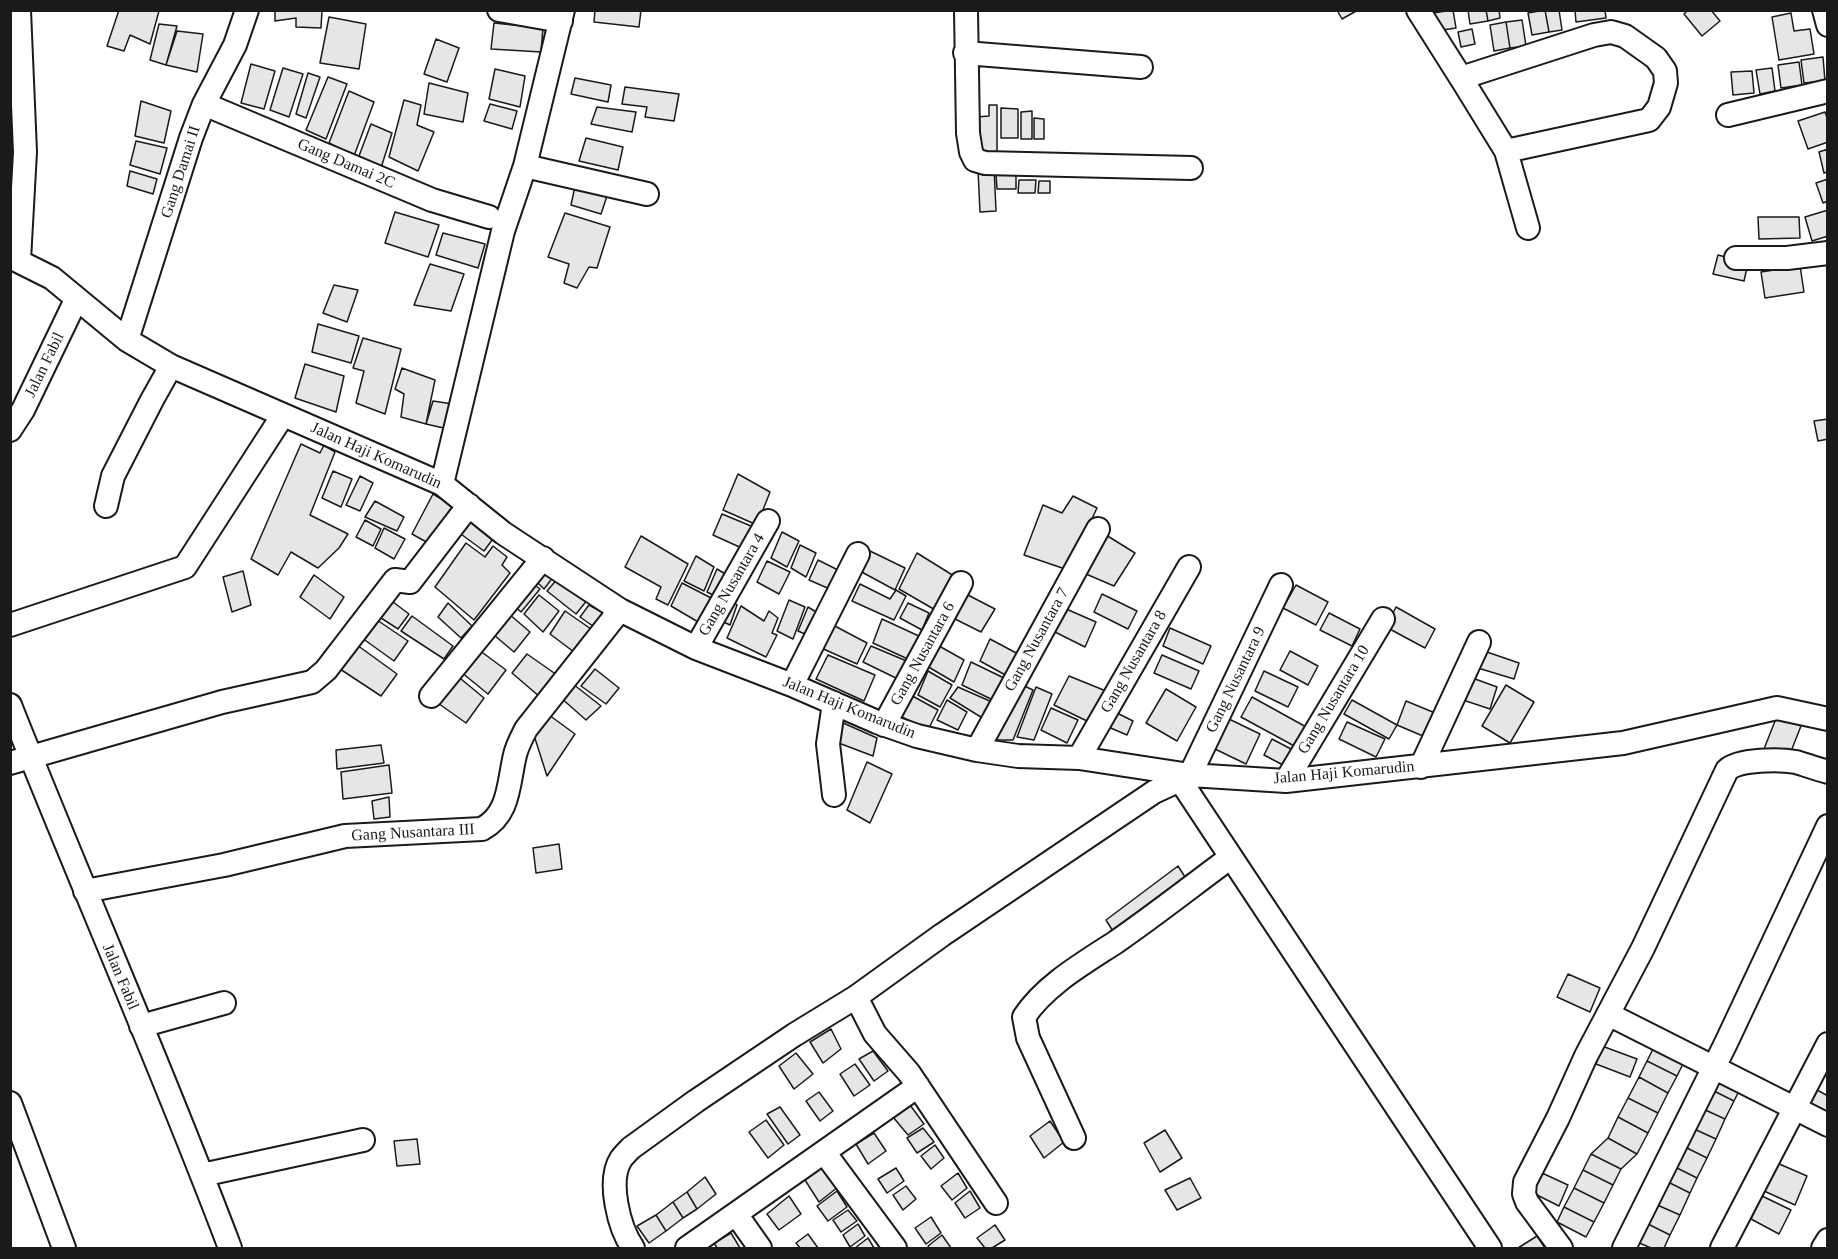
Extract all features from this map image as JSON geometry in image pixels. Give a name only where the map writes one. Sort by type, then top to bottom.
[{"type":"street","points":[[15,258],[25,152],[18,10]]},
{"type":"street","name":"Gang Damai II","points":[[127,340],[191,138],[204,104],[235,45],[247,10]]},
{"type":"street","points":[[442,484],[503,231],[525,166],[562,16],[499,10]]},
{"type":"street","points":[[966,10],[968,133],[971,152],[975,160],[985,163],[1191,168]]},
{"type":"street","points":[[1418,10],[1506,151],[1528,228]]},
{"type":"street","points":[[1824,10],[1827,25]]},
{"type":"street","points":[[1461,78],[1594,35],[1611,32],[1625,36],[1656,58],[1665,71],[1666,83],[1659,108],[1649,120],[1506,151]]},
{"type":"street","points":[[965,53],[1141,67]]},
{"type":"street","points":[[1728,115],[1827,91]]},
{"type":"street","name":"Gang Damai 2C","points":[[204,104],[432,200],[489,217]]},
{"type":"street","points":[[525,166],[647,194]]},
{"type":"street","points":[[1736,258],[1787,258],[1827,253]]},
{"type":"street","name":"Jalan Haji Komarudin","points":[[15,258],[52,279],[127,340],[171,366],[442,484],[503,533],[620,610],[696,648],[792,685],[884,725],[917,736],[977,750],[1018,756],[1080,758],[1185,778],[1286,781],[1623,743],[1777,708],[1827,719]]},
{"type":"street","name":"Jalan Fabil","points":[[10,430],[23,410],[76,300]]},
{"type":"street","points":[[106,506],[113,476],[171,366]]},
{"type":"street","points":[[10,625],[185,567],[283,415]]},
{"type":"street","points":[[21,761],[222,702],[312,682],[326,670],[395,580],[410,582],[469,505]]},
{"type":"street","name":"Gang Nusantara 4","points":[[696,648],[768,521]]},
{"type":"street","name":"Gang Nusantara 7","points":[[977,750],[1098,529]]},
{"type":"street","points":[[792,685],[858,554]]},
{"type":"street","points":[[431,696],[543,558]]},
{"type":"street","name":"Gang Nusantara 8","points":[[1080,758],[1190,567]]},
{"type":"street","name":"Gang Nusantara 6","points":[[884,725],[962,583]]},
{"type":"street","name":"Gang Nusantara 9","points":[[1185,778],[1281,585]]},
{"type":"street","name":"Gang Nusantara III","points":[[85,891],[224,865],[345,836],[482,829],[493,823],[500,814],[506,800],[515,752],[526,729],[620,610]]},
{"type":"street","name":"Gang Nusantara 10","points":[[1286,781],[1383,619]]},
{"type":"street","points":[[1421,767],[1479,642]]},
{"type":"street","points":[[834,703],[828,744],[834,795]]},
{"type":"street","name":"Jalan Fabil","points":[[10,705],[21,761],[85,891],[230,1248]]},
{"type":"street","points":[[1561,1248],[1527,1202],[1524,1188],[1586,1056],[1643,948],[1727,770],[1736,764],[1757,761],[1794,762],[1827,772]]},
{"type":"street","points":[[633,1248],[626,1238],[616,1201],[615,1179],[621,1159],[631,1148],[696,1101],[856,997],[1010,888],[1154,792],[1185,778],[1231,857],[1490,1248]]},
{"type":"street","points":[[1624,1248],[1713,1068],[1827,826]]},
{"type":"street","points":[[1074,1138],[1028,1038],[1024,1017],[1030,1008],[1077,966],[1116,941],[1231,857]]},
{"type":"street","points":[[856,997],[875,1034],[918,1086],[996,1203]]},
{"type":"street","points":[[141,1026],[224,1003]]},
{"type":"street","points":[[1608,1014],[1827,1125]]},
{"type":"street","points":[[1722,1248],[1827,1044]]},
{"type":"street","points":[[687,1248],[918,1086]]},
{"type":"street","points":[[10,1103],[64,1248]]},
{"type":"street","points":[[202,1175],[363,1140]]},
{"type":"street","points":[[824,1152],[895,1248]]},
{"type":"street","points":[[736,1214],[760,1248]]},
{"type":"street","points":[[1823,1248],[1827,1240]]},
{"type":"building","points":[[119,10],[159,11],[150,44],[130,35],[124,51],[107,46]]},
{"type":"building","points":[[275,10],[322,10],[321,28],[296,27],[296,18],[275,21]]},
{"type":"building","points":[[595,10],[641,10],[639,27],[594,22]]},
{"type":"building","points":[[1337,10],[1358,10],[1342,19]]},
{"type":"building","points":[[1453,10],[1456,28],[1436,31],[1433,13]]},
{"type":"building","points":[[1468,10],[1486,10],[1488,21],[1470,24]]},
{"type":"building","points":[[1486,10],[1499,10],[1500,18],[1488,21]]},
{"type":"building","points":[[1545,10],[1549,32],[1532,35],[1528,13]]},
{"type":"building","points":[[1545,10],[1559,10],[1562,30],[1549,32]]},
{"type":"building","points":[[1575,10],[1605,10],[1606,18],[1576,22]]},
{"type":"building","points":[[1688,10],[1711,10],[1720,21],[1702,36],[1684,14]]},
{"type":"building","points":[[1791,13],[1794,31],[1810,29],[1814,54],[1779,60],[1772,17]]},
{"type":"building","points":[[329,17],[366,24],[359,69],[320,63]]},
{"type":"building","points":[[1522,20],[1526,46],[1510,48],[1506,22]]},
{"type":"building","points":[[1506,22],[1510,48],[1494,51],[1490,25]]},
{"type":"building","points":[[494,23],[543,28],[541,52],[491,49]]},
{"type":"building","points":[[159,24],[177,26],[166,65],[150,60]]},
{"type":"building","points":[[1472,29],[1475,44],[1461,47],[1458,32]]},
{"type":"building","points":[[177,31],[203,34],[197,72],[166,65]]},
{"type":"building","points":[[436,39],[459,48],[447,82],[424,74]]},
{"type":"building","points":[[1823,57],[1825,81],[1804,83],[1801,60]]},
{"type":"building","points":[[1799,62],[1802,85],[1781,88],[1778,65]]},
{"type":"building","points":[[251,64],[275,71],[264,109],[241,103]]},
{"type":"building","points":[[283,68],[303,74],[289,117],[270,110]]},
{"type":"building","points":[[1772,68],[1775,91],[1760,94],[1756,70]]},
{"type":"building","points":[[495,69],[525,76],[520,107],[489,99]]},
{"type":"building","points":[[1752,71],[1754,93],[1733,95],[1731,72]]},
{"type":"building","points":[[308,73],[320,77],[306,118],[296,114]]},
{"type":"building","points":[[328,77],[347,84],[326,139],[306,130]]},
{"type":"building","points":[[575,78],[611,85],[608,102],[571,94]]},
{"type":"building","points":[[429,83],[468,93],[463,122],[424,114]]},
{"type":"building","points":[[625,87],[679,94],[674,121],[645,117],[647,107],[622,104]]},
{"type":"building","points":[[349,91],[374,102],[354,156],[329,143]]},
{"type":"building","points":[[404,100],[421,105],[417,125],[434,132],[418,171],[389,157]]},
{"type":"building","points":[[141,101],[171,111],[164,143],[135,136]]},
{"type":"building","points":[[490,104],[517,111],[512,129],[484,121]]},
{"type":"building","points":[[989,105],[997,105],[997,152],[978,153],[976,117],[989,116]]},
{"type":"building","points":[[597,107],[636,112],[632,132],[591,124]]},
{"type":"building","points":[[1001,108],[1018,109],[1018,138],[1001,138]]},
{"type":"building","points":[[1032,111],[1032,139],[1021,139],[1021,112]]},
{"type":"building","points":[[1825,112],[1828,120],[1828,142],[1808,149],[1798,121]]},
{"type":"building","points":[[1034,118],[1044,119],[1044,139],[1034,139]]},
{"type":"building","points":[[371,124],[392,133],[381,168],[359,156]]},
{"type":"building","points":[[586,138],[623,147],[618,170],[579,161]]},
{"type":"building","points":[[136,141],[167,148],[160,174],[130,165]]},
{"type":"building","points":[[1828,149],[1828,172],[1824,173],[1819,152]]},
{"type":"building","points":[[994,167],[996,211],[980,212],[978,170]]},
{"type":"building","points":[[130,171],[157,179],[153,194],[127,186]]},
{"type":"building","points":[[996,174],[1016,174],[1016,189],[997,189]]},
{"type":"building","points":[[1828,179],[1828,201],[1823,203],[1816,183]]},
{"type":"building","points":[[1019,180],[1036,180],[1035,193],[1018,193]]},
{"type":"building","points":[[1039,181],[1050,181],[1050,193],[1038,193]]},
{"type":"building","points":[[575,186],[607,196],[601,214],[571,205]]},
{"type":"building","points":[[1828,210],[1828,236],[1812,241],[1805,217]]},
{"type":"building","points":[[395,212],[439,225],[428,257],[385,243]]},
{"type":"building","points":[[565,213],[610,227],[597,268],[589,267],[577,288],[564,283],[569,264],[548,257]]},
{"type":"building","points":[[1758,217],[1799,217],[1800,238],[1759,239]]},
{"type":"building","points":[[443,233],[485,244],[478,268],[436,255]]},
{"type":"building","points":[[1718,255],[1748,263],[1744,281],[1713,274]]},
{"type":"building","points":[[430,264],[464,274],[451,311],[414,305]]},
{"type":"building","points":[[1800,266],[1804,292],[1765,298],[1761,272]]},
{"type":"building","points":[[334,285],[358,290],[347,322],[323,313]]},
{"type":"building","points":[[318,324],[359,336],[351,363],[312,352]]},
{"type":"building","points":[[363,338],[401,349],[385,414],[356,403],[364,371],[353,368]]},
{"type":"building","points":[[305,364],[344,376],[336,412],[295,398]]},
{"type":"building","points":[[402,368],[435,380],[426,424],[401,417],[404,394],[395,389]]},
{"type":"building","points":[[433,401],[453,404],[448,429],[426,424]]},
{"type":"building","points":[[1828,419],[1828,439],[1818,441],[1814,421]]},
{"type":"building","points":[[301,444],[320,453],[324,445],[335,452],[310,515],[348,534],[339,548],[318,568],[291,552],[278,575],[251,559]]},
{"type":"building","points":[[333,471],[352,479],[341,507],[322,498]]},
{"type":"building","points":[[738,474],[770,492],[757,525],[723,510]]},
{"type":"building","points":[[360,476],[373,483],[360,511],[346,505]]},
{"type":"building","points":[[433,494],[453,506],[430,544],[412,534]]},
{"type":"building","points":[[1073,496],[1097,508],[1068,570],[1024,555],[1043,505],[1062,513]]},
{"type":"building","points":[[375,501],[404,517],[397,531],[365,517]]},
{"type":"building","points":[[465,514],[495,536],[484,551],[454,529]]},
{"type":"building","points":[[722,514],[756,528],[746,550],[713,535]]},
{"type":"building","points":[[365,520],[381,529],[373,546],[356,537]]},
{"type":"building","points":[[384,528],[405,539],[394,559],[375,548]]},
{"type":"building","points":[[782,532],[799,541],[787,567],[771,558]]},
{"type":"building","points":[[1106,535],[1135,553],[1114,586],[1086,574]]},
{"type":"building","points":[[641,536],[688,564],[668,605],[656,599],[661,587],[625,567]]},
{"type":"building","points":[[466,543],[485,557],[493,546],[507,557],[502,565],[510,573],[474,620],[435,587]]},
{"type":"building","points":[[800,545],[816,553],[806,577],[791,568]]},
{"type":"building","points":[[870,551],[905,568],[895,590],[858,570]]},
{"type":"building","points":[[917,553],[954,576],[937,611],[899,589]]},
{"type":"building","points":[[696,556],[714,567],[704,591],[684,581]]},
{"type":"building","points":[[818,560],[840,571],[832,590],[809,580]]},
{"type":"building","points":[[767,561],[790,572],[779,594],[757,582]]},
{"type":"building","points":[[540,565],[554,576],[544,589],[531,576]]},
{"type":"building","points":[[717,569],[732,578],[721,599],[707,592]]},
{"type":"building","points":[[243,571],[251,605],[232,612],[223,577]]},
{"type":"building","points":[[314,575],[344,597],[330,619],[300,597]]},
{"type":"building","points":[[559,577],[588,599],[576,614],[547,591]]},
{"type":"building","points":[[527,579],[540,589],[521,612],[510,602]]},
{"type":"building","points":[[682,583],[717,601],[705,626],[671,606]]},
{"type":"building","points":[[860,584],[890,599],[896,590],[906,596],[894,620],[852,601]]},
{"type":"building","points":[[1296,585],[1328,602],[1316,625],[1283,608]]},
{"type":"building","points":[[964,593],[995,609],[981,632],[953,618]]},
{"type":"building","points":[[1102,594],[1137,611],[1128,629],[1094,612]]},
{"type":"building","points":[[539,595],[559,611],[543,632],[524,614]]},
{"type":"building","points":[[389,599],[409,614],[398,629],[378,616]]},
{"type":"building","points":[[727,599],[737,605],[730,625],[717,619]]},
{"type":"building","points":[[789,600],[805,607],[793,639],[777,631]]},
{"type":"building","points":[[448,603],[472,626],[461,638],[438,617]]},
{"type":"building","points":[[908,603],[929,613],[922,630],[900,618]]},
{"type":"building","points":[[589,605],[609,616],[600,631],[580,617]]},
{"type":"building","points":[[741,606],[764,621],[769,611],[778,618],[772,633],[777,635],[766,657],[727,638]]},
{"type":"building","points":[[808,607],[821,615],[812,637],[798,631]]},
{"type":"building","points":[[1396,607],[1435,629],[1425,648],[1386,627]]},
{"type":"building","points":[[1064,608],[1096,622],[1085,647],[1053,631]]},
{"type":"building","points":[[565,611],[591,629],[574,652],[550,634]]},
{"type":"building","points":[[1329,613],[1360,629],[1352,646],[1320,630]]},
{"type":"building","points":[[509,614],[530,632],[514,652],[494,635]]},
{"type":"building","points":[[412,616],[453,646],[444,659],[401,631]]},
{"type":"building","points":[[882,619],[921,637],[910,660],[873,643]]},
{"type":"building","points":[[377,620],[408,641],[394,661],[362,638]]},
{"type":"building","points":[[831,624],[867,643],[857,664],[819,647]]},
{"type":"building","points":[[1170,628],[1211,646],[1203,664],[1163,646]]},
{"type":"building","points":[[990,639],[1020,655],[1009,677],[980,661]]},
{"type":"building","points":[[932,642],[964,660],[954,682],[920,662]]},
{"type":"building","points":[[357,645],[397,674],[381,696],[340,669]]},
{"type":"building","points":[[871,646],[909,662],[900,680],[863,662]]},
{"type":"building","points":[[479,650],[506,670],[488,694],[461,672]]},
{"type":"building","points":[[1290,651],[1318,666],[1308,685],[1280,670]]},
{"type":"building","points":[[1484,651],[1519,663],[1514,679],[1478,668]]},
{"type":"building","points":[[527,654],[557,675],[540,697],[512,673]]},
{"type":"building","points":[[828,655],[875,675],[864,701],[816,679]]},
{"type":"building","points":[[1162,655],[1199,671],[1191,689],[1154,673]]},
{"type":"building","points":[[971,662],[1006,679],[995,701],[962,685]]},
{"type":"building","points":[[595,669],[619,688],[606,704],[581,686]]},
{"type":"building","points":[[928,671],[952,685],[940,707],[918,695]]},
{"type":"building","points":[[1264,671],[1298,687],[1288,707],[1255,691]]},
{"type":"building","points":[[455,674],[484,698],[466,723],[435,701]]},
{"type":"building","points":[[1069,676],[1106,691],[1091,723],[1054,705]]},
{"type":"building","points":[[1467,676],[1497,687],[1490,709],[1460,699]]},
{"type":"building","points":[[1018,683],[1033,690],[1013,740],[989,740]]},
{"type":"building","points":[[573,684],[601,706],[586,720],[560,697]]},
{"type":"building","points":[[1506,685],[1534,702],[1510,743],[1482,726]]},
{"type":"building","points":[[958,687],[992,702],[984,719],[950,698]]},
{"type":"building","points":[[1036,687],[1052,694],[1034,740],[1017,737]]},
{"type":"building","points":[[1166,689],[1196,707],[1177,741],[1146,723]]},
{"type":"building","points":[[907,693],[938,710],[928,730],[898,715]]},
{"type":"building","points":[[1252,697],[1308,728],[1298,748],[1241,717]]},
{"type":"building","points":[[947,700],[967,712],[958,730],[937,720]]},
{"type":"building","points":[[1352,700],[1397,725],[1389,739],[1344,714]]},
{"type":"building","points":[[1406,701],[1440,715],[1430,739],[1397,725]]},
{"type":"building","points":[[1051,708],[1078,720],[1067,743],[1041,730]]},
{"type":"building","points":[[1113,711],[1133,721],[1127,735],[1106,726]]},
{"type":"building","points":[[549,715],[575,734],[547,776],[532,729]]},
{"type":"building","points":[[1777,716],[1801,726],[1788,759],[1764,749]]},
{"type":"building","points":[[1229,719],[1260,734],[1246,764],[1215,749]]},
{"type":"building","points":[[841,722],[877,738],[873,756],[836,742]]},
{"type":"building","points":[[1347,722],[1385,739],[1376,757],[1339,739]]},
{"type":"building","points":[[1272,739],[1291,749],[1283,765],[1264,755]]},
{"type":"building","points":[[381,745],[384,763],[337,769],[336,750]]},
{"type":"building","points":[[867,762],[892,774],[870,823],[847,810]]},
{"type":"building","points":[[389,765],[392,793],[343,799],[341,772]]},
{"type":"building","points":[[389,797],[390,817],[374,819],[372,801]]},
{"type":"building","points":[[559,844],[562,869],[536,873],[533,848]]},
{"type":"building","points":[[1178,866],[1189,883],[1116,936],[1106,920]]},
{"type":"building","points":[[1568,974],[1600,988],[1590,1012],[1557,997]]},
{"type":"building","points":[[831,1029],[841,1049],[823,1063],[810,1042]]},
{"type":"building","points":[[1656,1043],[1686,1058],[1677,1076],[1647,1061]]},
{"type":"building","points":[[1602,1046],[1637,1059],[1630,1077],[1596,1064]]},
{"type":"building","points":[[873,1051],[888,1071],[874,1081],[859,1059]]},
{"type":"building","points":[[796,1053],[813,1074],[794,1089],[779,1066]]},
{"type":"building","points":[[1647,1061],[1677,1076],[1668,1093],[1639,1077]]},
{"type":"building","points":[[855,1064],[870,1085],[854,1096],[840,1074]]},
{"type":"building","points":[[1716,1075],[1741,1087],[1734,1101],[1710,1089]]},
{"type":"building","points":[[1639,1077],[1668,1093],[1658,1113],[1628,1098]]},
{"type":"building","points":[[1810,1086],[1828,1096],[1828,1115],[1801,1100]]},
{"type":"building","points":[[1710,1089],[1734,1101],[1725,1119],[1701,1108]]},
{"type":"building","points":[[819,1092],[833,1111],[820,1121],[806,1101]]},
{"type":"building","points":[[1628,1098],[1658,1113],[1648,1133],[1618,1117]]},
{"type":"building","points":[[910,1105],[924,1124],[908,1135],[893,1117]]},
{"type":"building","points":[[780,1107],[800,1135],[788,1144],[767,1114]]},
{"type":"building","points":[[1701,1108],[1725,1119],[1716,1139],[1692,1128]]},
{"type":"building","points":[[1618,1117],[1648,1133],[1637,1154],[1608,1138]]},
{"type":"building","points":[[766,1120],[784,1145],[768,1158],[749,1132]]},
{"type":"building","points":[[1050,1121],[1064,1142],[1044,1158],[1030,1136]]},
{"type":"building","points":[[923,1128],[934,1142],[917,1153],[907,1138]]},
{"type":"building","points":[[1692,1128],[1716,1139],[1707,1158],[1683,1146]]},
{"type":"building","points":[[1165,1130],[1182,1158],[1160,1172],[1144,1143]]},
{"type":"building","points":[[874,1133],[886,1151],[868,1164],[856,1144]]},
{"type":"building","points":[[1608,1138],[1637,1154],[1621,1169],[1591,1154]]},
{"type":"building","points":[[417,1139],[420,1164],[397,1166],[394,1141]]},
{"type":"building","points":[[935,1145],[944,1158],[931,1169],[921,1156]]},
{"type":"building","points":[[1683,1146],[1707,1158],[1697,1178],[1673,1166]]},
{"type":"building","points":[[1591,1154],[1621,1169],[1613,1185],[1583,1170]]},
{"type":"building","points":[[1777,1163],[1807,1176],[1795,1205],[1764,1191]]},
{"type":"building","points":[[824,1166],[838,1187],[819,1202],[805,1180]]},
{"type":"building","points":[[1673,1166],[1697,1178],[1690,1193],[1666,1181]]},
{"type":"building","points":[[896,1168],[904,1181],[887,1193],[878,1179]]},
{"type":"building","points":[[1583,1170],[1613,1185],[1604,1203],[1574,1188]]},
{"type":"building","points":[[958,1173],[967,1188],[952,1200],[941,1186]]},
{"type":"building","points":[[1542,1173],[1568,1185],[1559,1206],[1533,1193]]},
{"type":"building","points":[[705,1177],[716,1194],[697,1209],[687,1192]]},
{"type":"building","points":[[1190,1178],[1201,1198],[1177,1210],[1165,1190]]},
{"type":"building","points":[[1666,1181],[1690,1193],[1680,1215],[1655,1204]]},
{"type":"building","points":[[906,1186],[916,1199],[903,1210],[893,1195]]},
{"type":"building","points":[[1574,1188],[1604,1203],[1594,1222],[1564,1207]]},
{"type":"building","points":[[837,1191],[847,1207],[828,1221],[817,1206]]},
{"type":"building","points":[[970,1191],[980,1208],[965,1218],[955,1203]]},
{"type":"building","points":[[687,1192],[697,1209],[683,1218],[673,1202]]},
{"type":"building","points":[[789,1196],[801,1214],[779,1230],[767,1214]]},
{"type":"building","points":[[1762,1196],[1791,1210],[1779,1234],[1751,1219]]},
{"type":"building","points":[[673,1202],[683,1218],[666,1231],[656,1215]]},
{"type":"building","points":[[1655,1204],[1680,1215],[1670,1235],[1646,1223]]},
{"type":"building","points":[[1564,1207],[1594,1222],[1586,1237],[1557,1222]]},
{"type":"building","points":[[848,1210],[857,1221],[841,1232],[833,1220]]},
{"type":"building","points":[[656,1215],[666,1231],[649,1243],[637,1226]]},
{"type":"building","points":[[931,1217],[941,1233],[926,1244],[915,1228]]},
{"type":"building","points":[[1646,1223],[1670,1235],[1664,1248],[1651,1248],[1637,1242]]},
{"type":"building","points":[[858,1224],[865,1236],[850,1247],[843,1235]]},
{"type":"building","points":[[995,1225],[1005,1240],[992,1248],[985,1248],[977,1238]]},
{"type":"building","points":[[731,1233],[740,1248],[717,1248],[714,1243]]},
{"type":"building","points":[[808,1234],[818,1248],[800,1248],[796,1243]]},
{"type":"building","points":[[942,1235],[951,1248],[930,1248],[928,1246]]},
{"type":"building","points":[[1537,1236],[1545,1248],[1518,1248]]},
{"type":"building","points":[[868,1238],[874,1248],[855,1248]]}]
